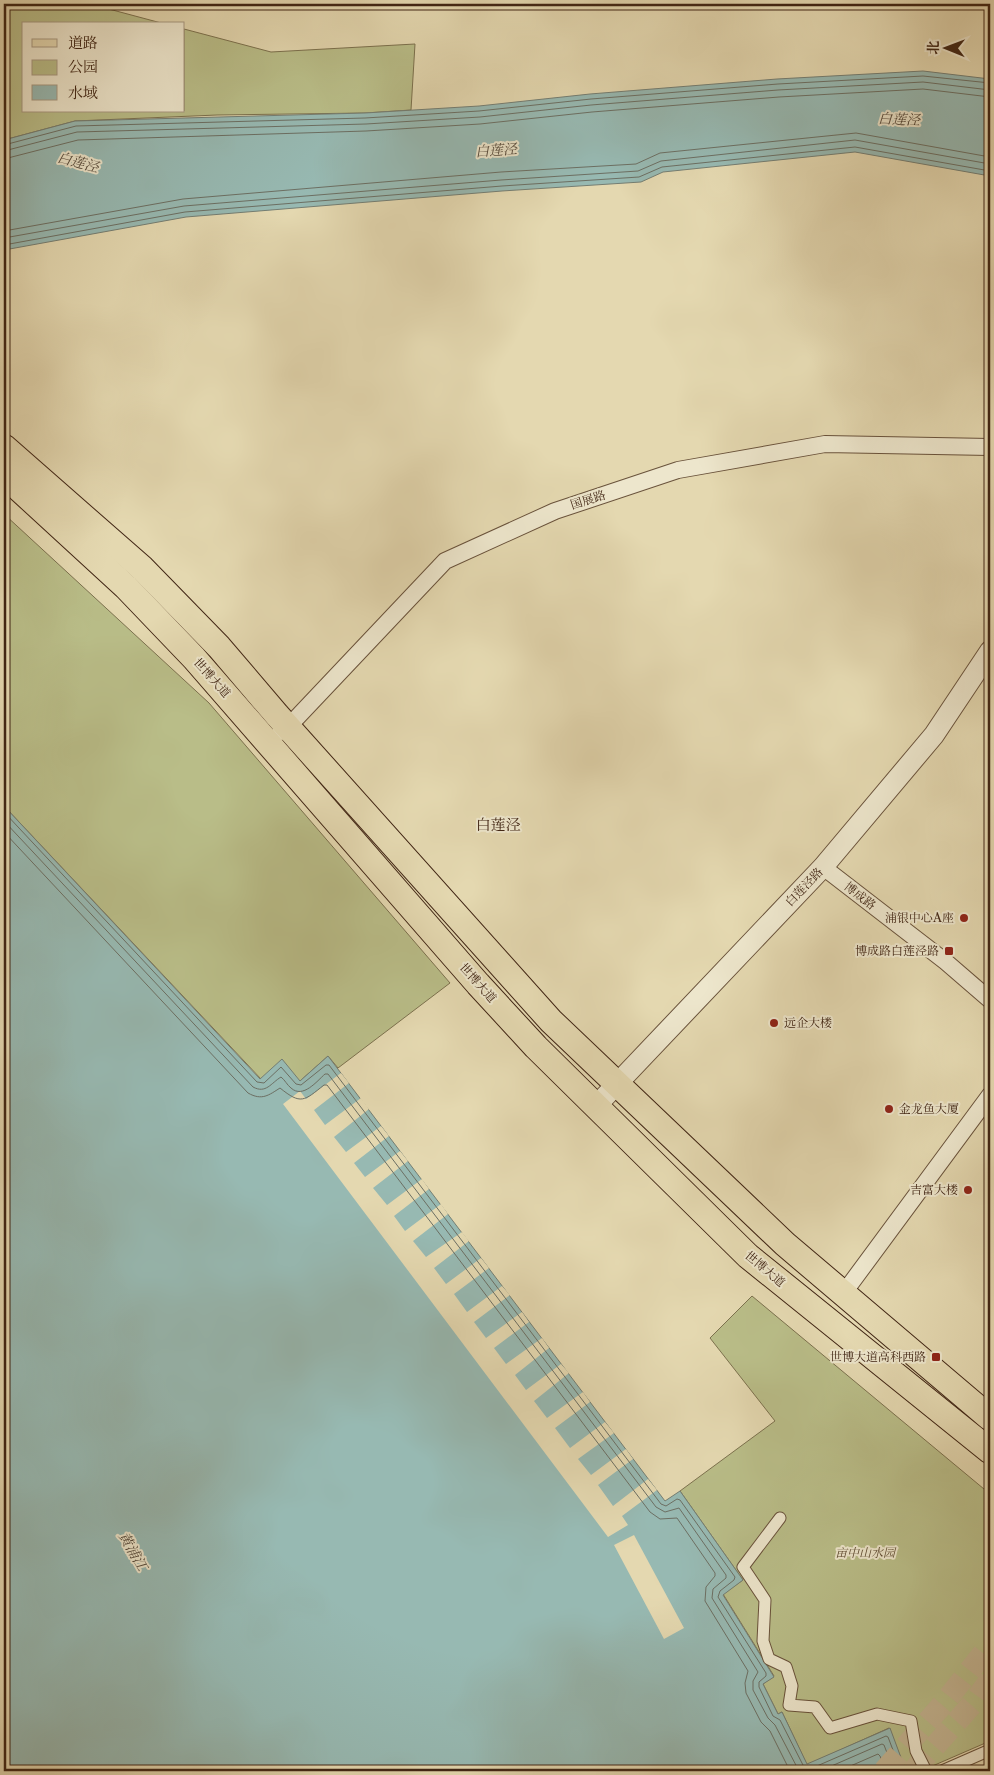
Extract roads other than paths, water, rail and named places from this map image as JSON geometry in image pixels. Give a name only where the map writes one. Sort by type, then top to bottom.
[{"type":"main road","name":"世博大道","points":[[8,460],[142,568],[219,647],[288,727],[551,1021],[785,1244],[990,1418]]},
{"type":"main road","name":"世博大道","points":[[8,460],[194,658],[478,984],[536,1047],[748,1256],[990,1451]]},
{"type":"street","name":"国展路","points":[[268,741],[288,727],[445,562],[555,511],[678,470],[825,444],[990,447]]},
{"type":"street","name":"白莲泾路","points":[[596,1106],[823,867],[934,735],[990,651]]},
{"type":"street","name":"博成路","points":[[823,867],[946,962],[990,1000]]},
{"type":"street","points":[[843,1294],[990,1095]]},
{"type":"street","points":[[780,1518],[743,1567],[765,1600],[763,1641],[769,1659],[786,1667],[792,1686],[789,1705],[815,1707],[830,1728],[877,1714],[911,1721],[916,1751],[926,1771]]},
{"type":"street","points":[[942,1771],[990,1750]]},
{"type":"water","points":[[923,71],[990,79],[990,176],[855,152],[663,172],[641,182],[502,191],[186,217],[4,250],[4,140],[75,121],[365,113],[479,106],[590,94],[777,79]]},
{"type":"water","name":"黄浦江","points":[[4,806],[260,1079],[282,1059],[300,1081],[328,1056],[665,1501],[680,1491],[743,1580],[723,1595],[774,1677],[763,1684],[778,1714],[782,1712],[807,1764],[890,1728],[906,1771],[4,1771]]},
{"type":"tunnel","points":[[884,1771],[944,1703],[990,1645]]},
{"type":"tunnel","points":[[913,1771],[975,1701],[990,1680]]},
{"type":"place","name":"浦银中心A座","points":[[964,918]]},
{"type":"place","name":"博成路白莲泾路","points":[[949,951]]},
{"type":"place","name":"远企大楼","points":[[774,1023]]},
{"type":"place","name":"金龙鱼大厦","points":[[889,1109]]},
{"type":"place","name":"吉富大楼","points":[[968,1190]]},
{"type":"place","name":"世博大道高科西路","points":[[936,1357]]},
{"type":"district","name":"白莲泾","points":[[498,825]]},
{"type":"park label","name":"亩中山水园","points":[[865,1553]]}]
